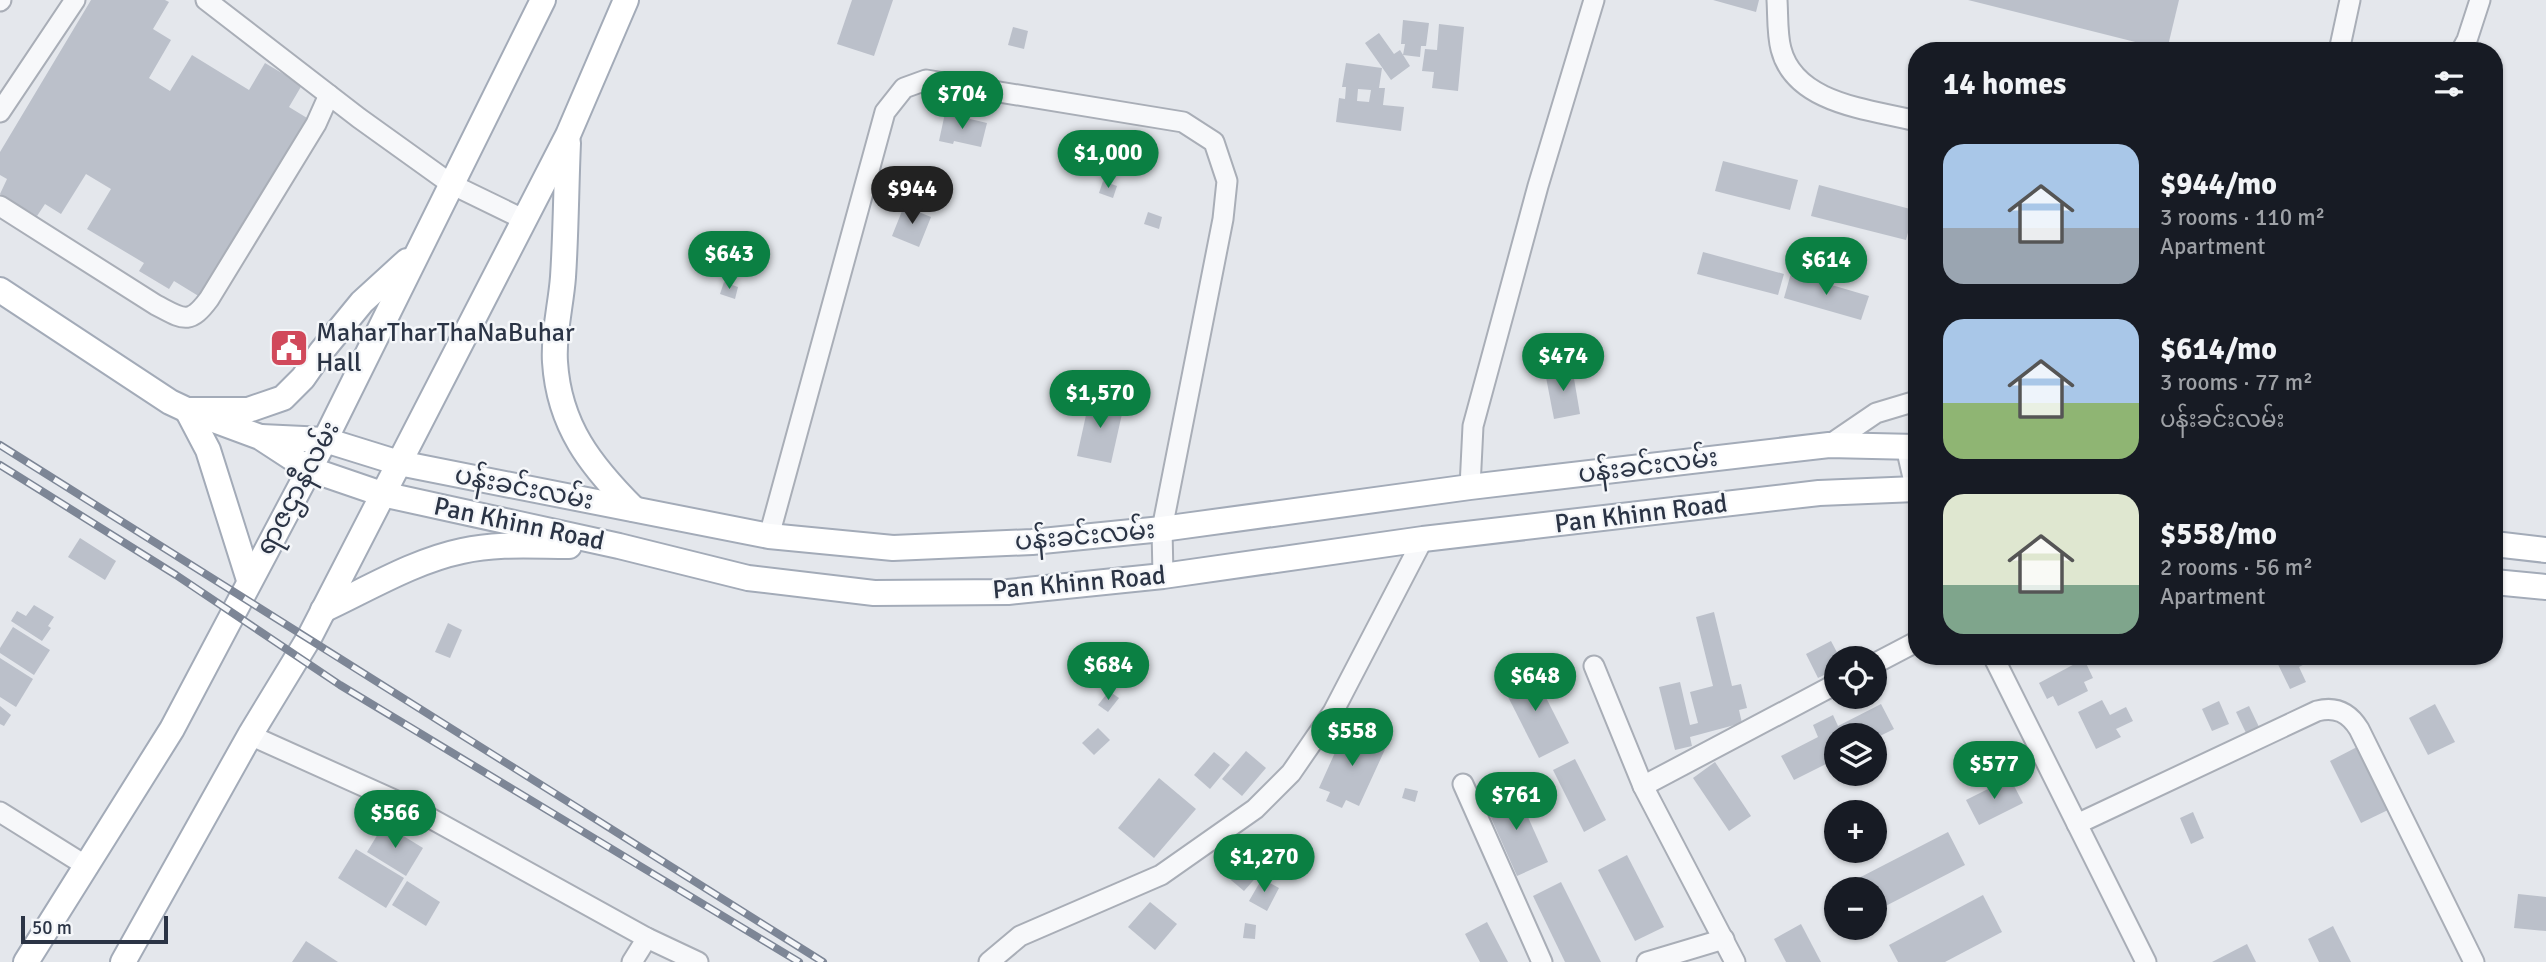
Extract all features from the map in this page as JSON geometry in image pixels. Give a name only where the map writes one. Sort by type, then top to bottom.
[{"type":"main road","name":"ရာဇဌာနီလမ်း","points":[[26,962],[172,729],[325,440],[543,0]]},
{"type":"main road","points":[[123,962],[323,610],[568,135],[626,0]]},
{"type":"main road","points":[[568,135],[563,280],[554,361],[561,396],[577,442],[604,478],[634,509]]},
{"type":"main road","points":[[187,411],[248,410],[283,398],[303,379],[321,352],[362,302],[417,252]]},
{"type":"main road","points":[[0,290],[153,392],[187,411],[260,437]]},
{"type":"main road","points":[[187,411],[208,450],[249,580]]},
{"type":"main road","name":"ပန်းခင်းလမ်း","points":[[260,437],[325,440],[399,463],[769,536],[893,548],[1032,542],[1162,529],[1470,487],[1829,446],[1908,447]]},
{"type":"main road","name":"Pan Khinn Road","points":[[260,437],[309,470],[382,494],[620,546],[748,578],[874,593],[1008,592],[1163,576],[1423,539],[1819,493],[1908,490]]},
{"type":"main road","points":[[323,610],[424,563],[460,551],[519,544],[620,546]]},
{"type":"main road","points":[[2503,545],[2546,550]]},
{"type":"main road","points":[[2503,583],[2546,587]]},
{"type":"street","points":[[0,112],[75,0]]},
{"type":"street","points":[[206,0],[451,184],[523,219]]},
{"type":"street","points":[[1470,487],[1473,426],[1538,186],[1594,0]]},
{"type":"street","points":[[1777,0],[1780,48],[1791,72],[1806,88],[1828,99],[1908,119]]},
{"type":"street","points":[[2341,42],[2350,0]]},
{"type":"street","points":[[2466,42],[2480,0]]},
{"type":"street","points":[[769,536],[885,112],[904,88],[926,80],[1184,122],[1214,142],[1227,181],[1223,219],[1162,529],[1163,576]]},
{"type":"street","points":[[0,206],[156,304],[185,319],[192,317],[198,314],[209,299],[316,124],[329,95]]},
{"type":"street","points":[[1896,406],[1908,396]]},
{"type":"street","points":[[1829,446],[1876,413],[1908,403]]},
{"type":"street","points":[[989,962],[1020,936],[1161,875],[1255,809],[1291,773],[1333,712],[1423,539]]},
{"type":"street","points":[[1887,657],[1908,646]]},
{"type":"street","points":[[1998,665],[2146,962]]},
{"type":"street","points":[[1594,666],[1643,786],[1735,962]]},
{"type":"street","points":[[1643,786],[1824,690]]},
{"type":"street","points":[[2077,824],[2317,712],[2339,710],[2351,717],[2359,729],[2474,962]]},
{"type":"street","points":[[250,735],[412,808],[647,938],[698,962]]},
{"type":"street","points":[[1463,784],[1542,962]]},
{"type":"street","points":[[0,812],[88,867]]},
{"type":"street","points":[[632,962],[647,938]]},
{"type":"street","points":[[1647,962],[1724,939]]},
{"type":"building","points":[[91,0],[169,2],[153,29],[171,40],[149,78],[170,91],[192,55],[249,90],[265,63],[302,85],[289,107],[312,121],[205,300],[174,281],[169,289],[139,271],[144,263],[87,229],[111,189],[86,174],[61,214],[45,204],[37,216],[0,194],[7,179],[0,175],[0,152]]},
{"type":"building","points":[[852,0],[893,0],[874,56],[837,44]]},
{"type":"building","points":[[1713,0],[1759,0],[1756,12]]},
{"type":"building","points":[[1968,0],[2179,0],[2169,42],[2135,42]]},
{"type":"building","points":[[1403,20],[1429,23],[1426,46],[1421,46],[1420,57],[1403,55]]},
{"type":"building","points":[[1439,24],[1464,27],[1458,91],[1432,88],[1434,72],[1422,71],[1425,49],[1437,50]]},
{"type":"building","points":[[1013,27],[1028,31],[1024,49],[1008,45]]},
{"type":"building","points":[[1379,33],[1394,54],[1400,50],[1410,66],[1391,80],[1365,43]]},
{"type":"building","points":[[1346,63],[1382,68],[1379,88],[1385,88],[1383,105],[1404,107],[1401,131],[1336,122],[1339,98],[1345,99],[1346,87],[1342,87]],"holes":[[[1358,89],[1371,90],[1369,102],[1357,101]]]},
{"type":"building","points":[[945,113],[987,123],[981,147],[954,141],[953,144],[939,141]]},
{"type":"building","points":[[1723,161],[1798,180],[1790,210],[1715,191]]},
{"type":"building","points":[[1103,181],[1117,186],[1113,198],[1099,193]]},
{"type":"building","points":[[1819,185],[1908,208],[1908,232],[1906,240],[1811,216]]},
{"type":"building","points":[[904,206],[931,217],[919,247],[892,236]]},
{"type":"building","points":[[1148,212],[1162,217],[1159,229],[1144,224]]},
{"type":"building","points":[[1703,252],[1784,274],[1778,295],[1697,274]]},
{"type":"building","points":[[1791,273],[1869,296],[1861,320],[1784,298]]},
{"type":"building","points":[[724,282],[738,287],[735,299],[720,294]]},
{"type":"building","points":[[1572,367],[1580,414],[1554,419],[1545,372]]},
{"type":"building","points":[[1090,397],[1124,405],[1111,463],[1077,456]]},
{"type":"building","points":[[80,538],[116,561],[105,580],[68,557]]},
{"type":"building","points":[[34,605],[54,617],[48,626],[51,628],[42,641],[11,621],[17,611],[26,616]]},
{"type":"building","points":[[1714,612],[1732,686],[1741,684],[1747,708],[1739,710],[1742,723],[1690,737],[1692,746],[1675,750],[1659,687],[1680,682],[1690,725],[1698,723],[1690,692],[1713,686],[1696,617]]},
{"type":"building","points":[[448,623],[462,630],[450,658],[435,652]]},
{"type":"building","points":[[13,627],[50,650],[34,675],[0,653],[0,648]]},
{"type":"building","points":[[1831,641],[1834,646],[1824,646],[1824,675],[1818,678],[1806,654]]},
{"type":"building","points":[[0,658],[33,679],[16,707],[0,697]]},
{"type":"building","points":[[2073,665],[2087,665],[2093,678],[2084,682],[2088,691],[2058,706],[2053,696],[2047,699],[2039,683]]},
{"type":"building","points":[[2278,665],[2303,665],[2299,667],[2306,682],[2290,689]]},
{"type":"building","points":[[1531,668],[1569,743],[1539,758],[1501,683]]},
{"type":"building","points":[[1109,691],[1119,698],[1108,712],[1098,705]]},
{"type":"building","points":[[2102,700],[2110,715],[2126,707],[2133,721],[2116,729],[2121,737],[2096,749],[2078,712]]},
{"type":"building","points":[[2219,701],[2229,724],[2212,731],[2202,709]]},
{"type":"building","points":[[2435,704],[2455,742],[2428,755],[2409,718]]},
{"type":"building","points":[[0,706],[11,715],[4,726],[0,724]]},
{"type":"building","points":[[2249,706],[2260,729],[2247,735],[2236,712]]},
{"type":"building","points":[[1871,709],[1884,709],[1894,729],[1887,732],[1887,723],[1844,723]]},
{"type":"building","points":[[1833,715],[1837,723],[1824,723],[1824,765],[1794,780],[1781,756],[1818,737],[1813,725]]},
{"type":"building","points":[[1347,726],[1387,745],[1359,806],[1346,800],[1342,808],[1326,801],[1330,792],[1319,788]]},
{"type":"building","points":[[1098,728],[1110,740],[1094,755],[1082,743]]},
{"type":"building","points":[[2357,747],[2388,810],[2361,823],[2330,761]]},
{"type":"building","points":[[1246,751],[1266,768],[1242,796],[1222,779]]},
{"type":"building","points":[[1214,752],[1230,765],[1210,789],[1194,775]]},
{"type":"building","points":[[1575,759],[1606,820],[1584,832],[1553,770]]},
{"type":"building","points":[[1715,762],[1751,816],[1729,831],[1693,778]]},
{"type":"building","points":[[1159,778],[1196,809],[1154,858],[1118,828]]},
{"type":"building","points":[[2010,778],[2023,803],[1979,825],[1966,800]]},
{"type":"building","points":[[1405,788],[1418,791],[1415,802],[1402,798]]},
{"type":"building","points":[[1515,788],[1548,862],[1517,876],[1484,802]]},
{"type":"building","points":[[2193,812],[2204,838],[2191,844],[2180,818]]},
{"type":"building","points":[[384,824],[423,848],[406,876],[367,852]]},
{"type":"building","points":[[1948,832],[1965,865],[1887,905],[1887,877],[1861,877]]},
{"type":"building","points":[[1243,843],[1267,865],[1244,891],[1219,870]]},
{"type":"building","points":[[356,849],[404,878],[386,908],[338,878]]},
{"type":"building","points":[[1627,855],[1664,927],[1635,941],[1598,870]]},
{"type":"building","points":[[1264,875],[1272,879],[1270,883],[1279,888],[1267,911],[1249,901]]},
{"type":"building","points":[[407,881],[440,902],[426,926],[392,905]]},
{"type":"building","points":[[1561,882],[1601,962],[1565,962],[1533,896]]},
{"type":"building","points":[[2518,894],[2546,897],[2546,931],[2514,928]]},
{"type":"building","points":[[1983,895],[2002,932],[1945,962],[1898,962],[1889,945]]},
{"type":"building","points":[[1150,902],[1177,924],[1155,950],[1128,927]]},
{"type":"building","points":[[1487,922],[1508,962],[1480,962],[1465,934]]},
{"type":"building","points":[[1245,923],[1256,925],[1255,939],[1243,938]]},
{"type":"building","points":[[1801,924],[1821,962],[1786,962],[1774,939]]},
{"type":"building","points":[[2333,926],[2351,962],[2319,962],[2308,939]]},
{"type":"building","points":[[306,941],[338,962],[292,962]]},
{"type":"building","points":[[2247,944],[2256,962],[2212,962]]},
{"type":"railway","points":[[0,445],[823,962]]},
{"type":"railway","points":[[0,465],[176,575],[340,685],[799,962]]},
{"type":"place","name":"MaharTharThaNaBuhar Hall","points":[[289,348]]}]
